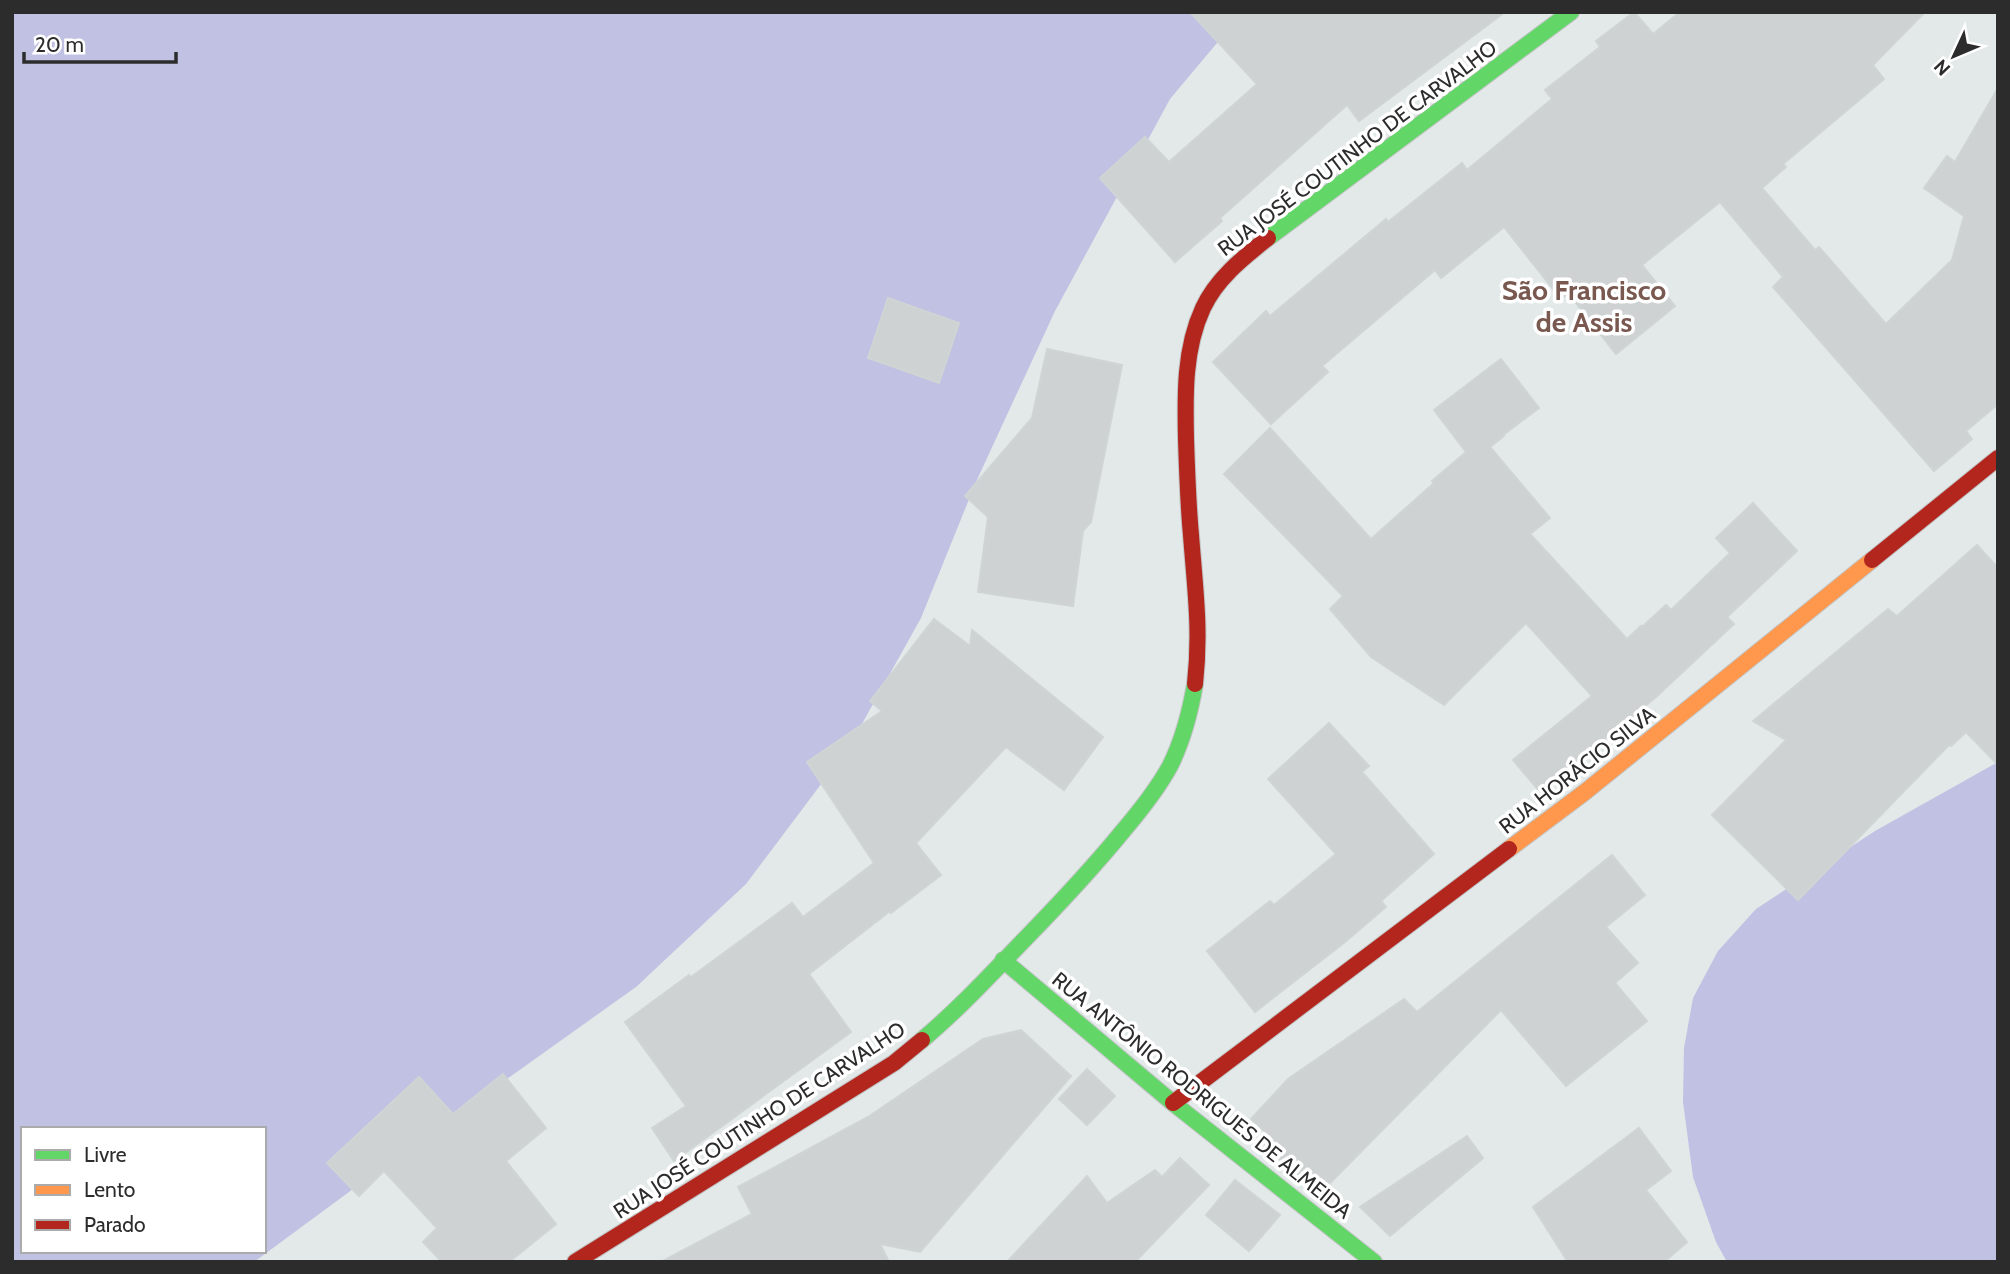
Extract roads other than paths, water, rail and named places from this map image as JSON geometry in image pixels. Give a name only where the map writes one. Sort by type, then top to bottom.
[{"type":"street","name":"RUA JOSÉ COUTINHO DE CARVALHO","points":[[575,1262],[894,1063],[945,1021],[1091,871],[1158,788],[1183,736],[1191,702],[1199,634],[1186,473],[1185,395],[1187,365],[1194,332],[1204,306],[1238,261],[1571,12]]},
{"type":"street","name":"RUA HORÁCIO SILVA","points":[[1172,1103],[1585,792],[1998,458]]},
{"type":"street","name":"RUA ANTÔNIO RODRIGUES DE ALMEIDA","points":[[1003,960],[1172,1103],[1374,1262]]},
{"type":"district","name":"São Francisco de Assis","points":[[1584,306]]}]
